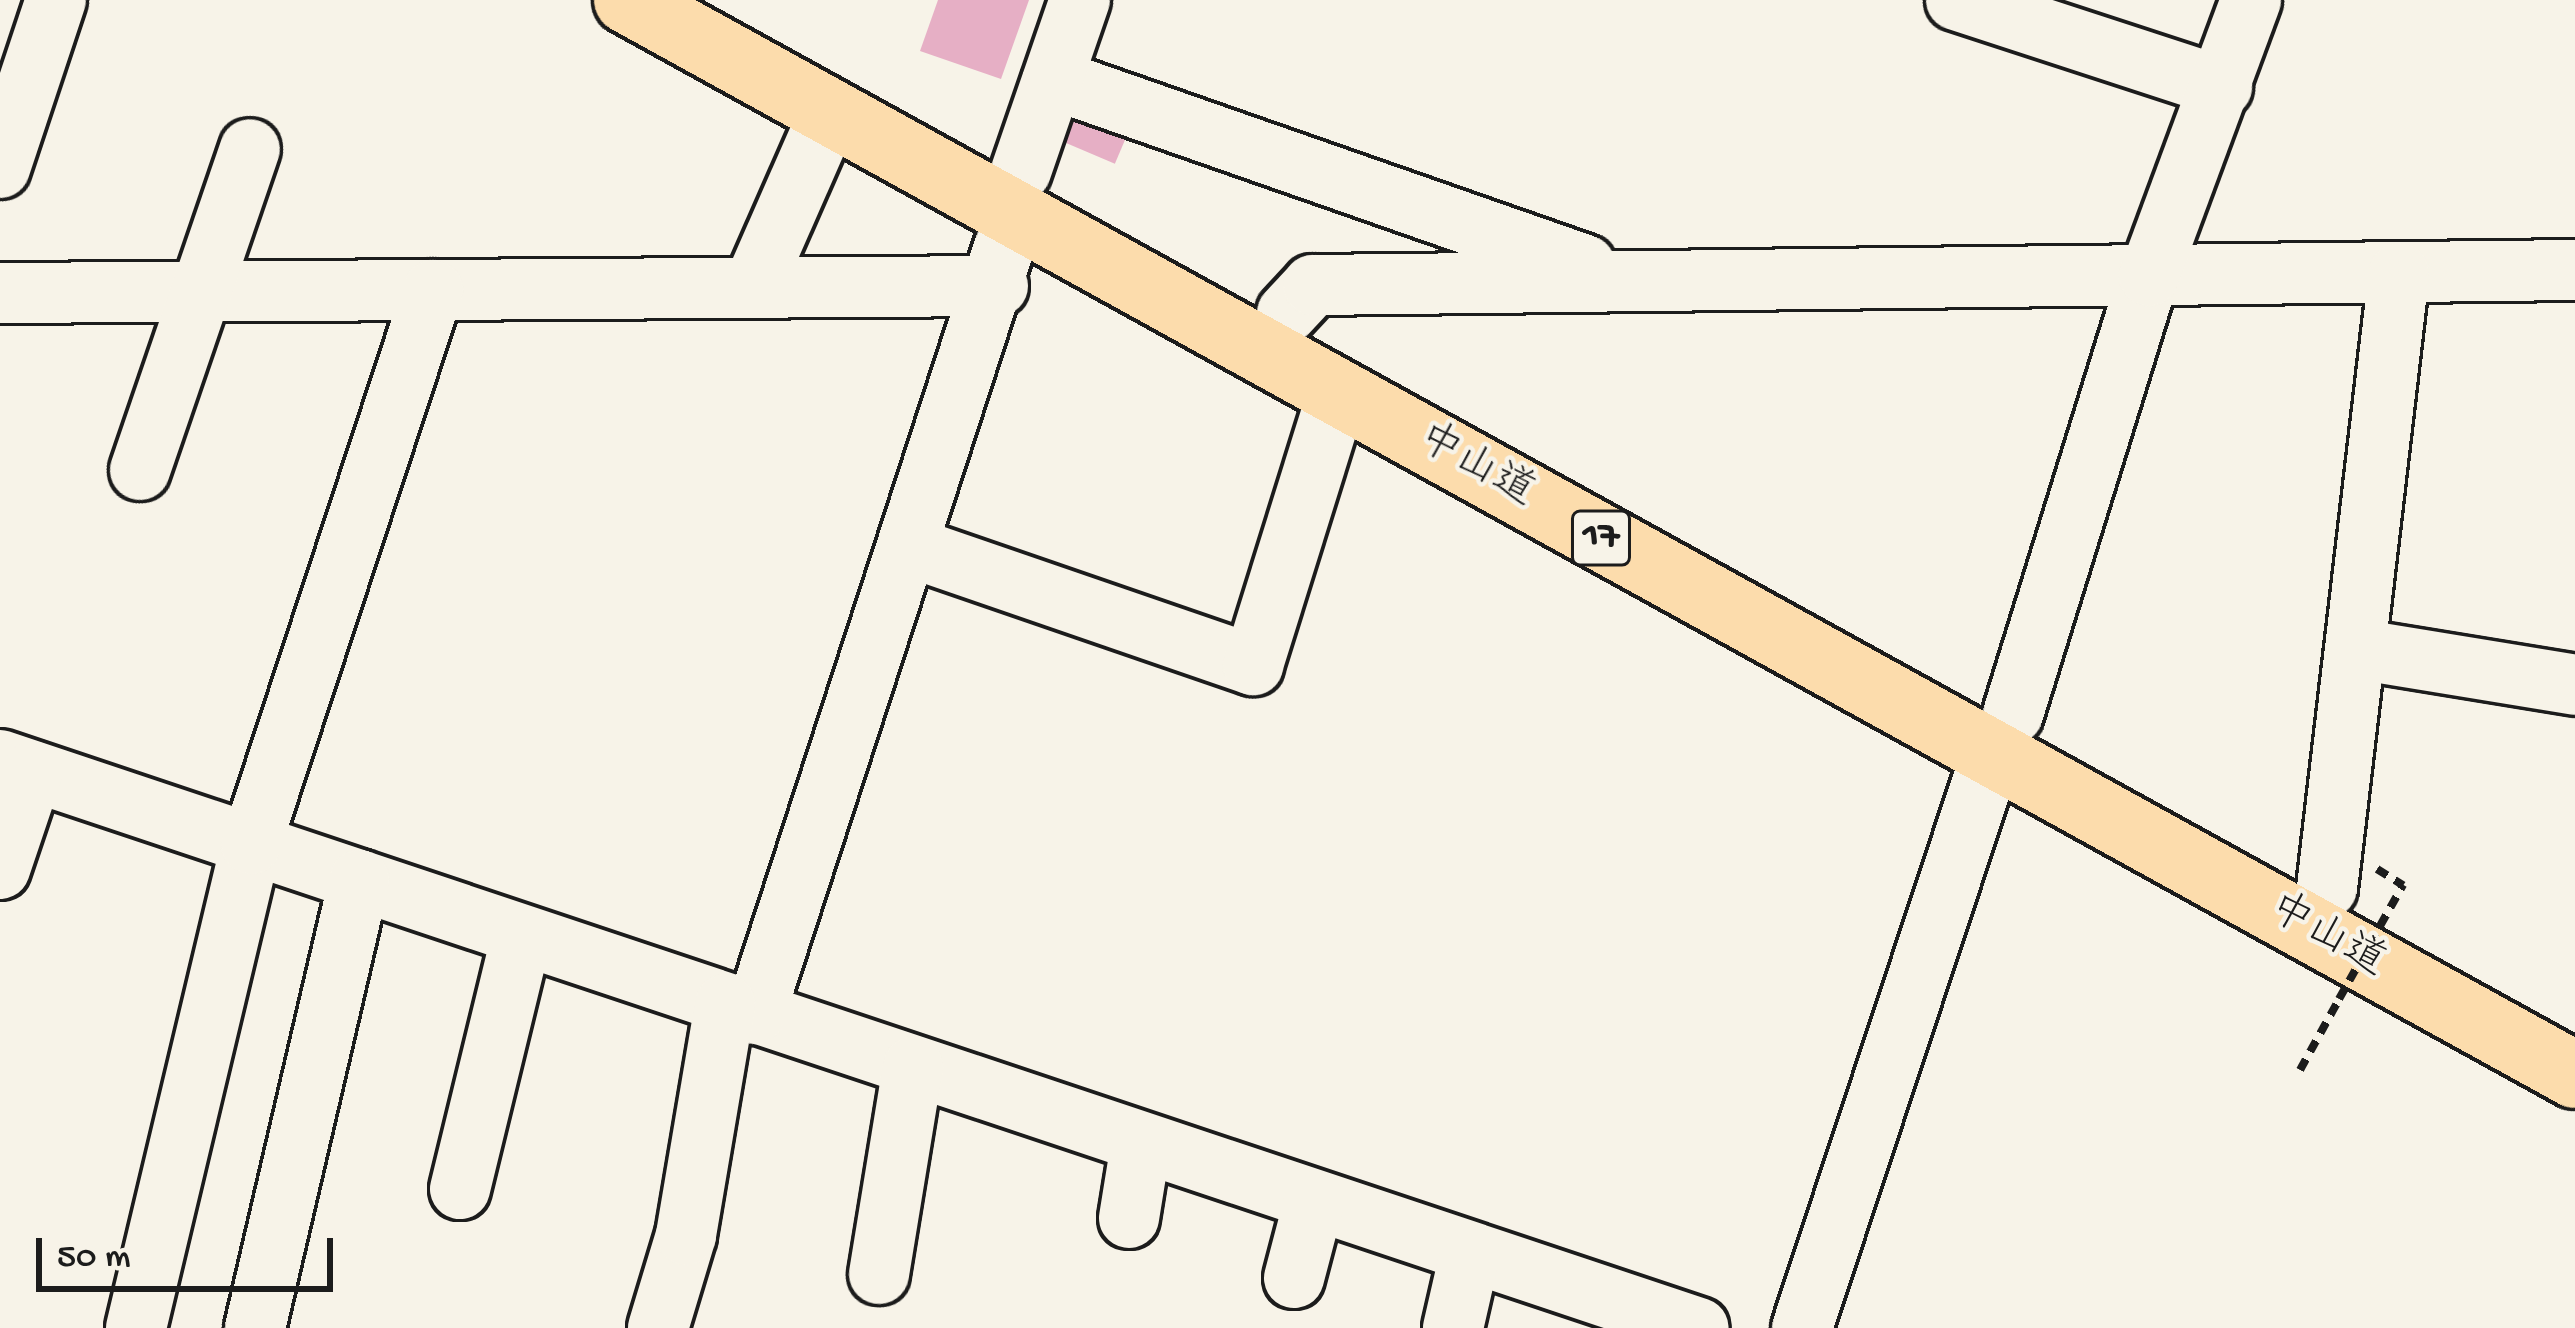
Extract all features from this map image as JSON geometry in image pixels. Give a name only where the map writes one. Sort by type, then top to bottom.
[{"type":"highway","name":"中山道","points":[[627,0],[830,112],[1287,313],[2575,1075]]},
{"type":"highway","name":"中山道","points":[[720,0],[1338,392],[2002,734],[2327,888],[2575,1025]]},
{"type":"street","points":[[0,168],[56,0]]},
{"type":"street","points":[[658,1328],[686,1235],[740,1009],[910,547],[998,286],[1015,191],[1081,0]]},
{"type":"street","points":[[1956,0],[2222,87]]},
{"type":"street","points":[[1802,1328],[2002,734],[2149,276],[2251,0]]},
{"type":"street","points":[[1053,80],[1626,279]]},
{"type":"street","points":[[753,287],[830,112]]},
{"type":"street","points":[[140,470],[195,295],[250,149]]},
{"type":"street","points":[[1287,313],[1312,285],[2575,270]]},
{"type":"street","points":[[2327,888],[2399,273]]},
{"type":"street","points":[[0,293],[998,286]]},
{"type":"street","points":[[136,1328],[251,844],[433,290]]},
{"type":"street","points":[[910,547],[1253,665],[1338,392]]},
{"type":"street","points":[[2356,649],[2575,685]]},
{"type":"street","points":[[0,869],[16,765],[1470,1254],[1560,1308],[1699,1328]]},
{"type":"street","points":[[255,1328],[358,880]]},
{"type":"street","points":[[460,1189],[522,935]]},
{"type":"street","points":[[879,1274],[913,1066]]},
{"type":"street","points":[[1129,1218],[1141,1144]]},
{"type":"street","points":[[1294,1278],[1315,1202]]},
{"type":"street","points":[[1453,1328],[1470,1254]]},
{"type":"path","points":[[2300,1070],[2403,885]]},
{"type":"building","points":[[938,0],[1029,0],[1001,79],[920,51]]},
{"type":"building","points":[[1078,97],[1133,120],[1115,164],[1060,140]]}]
